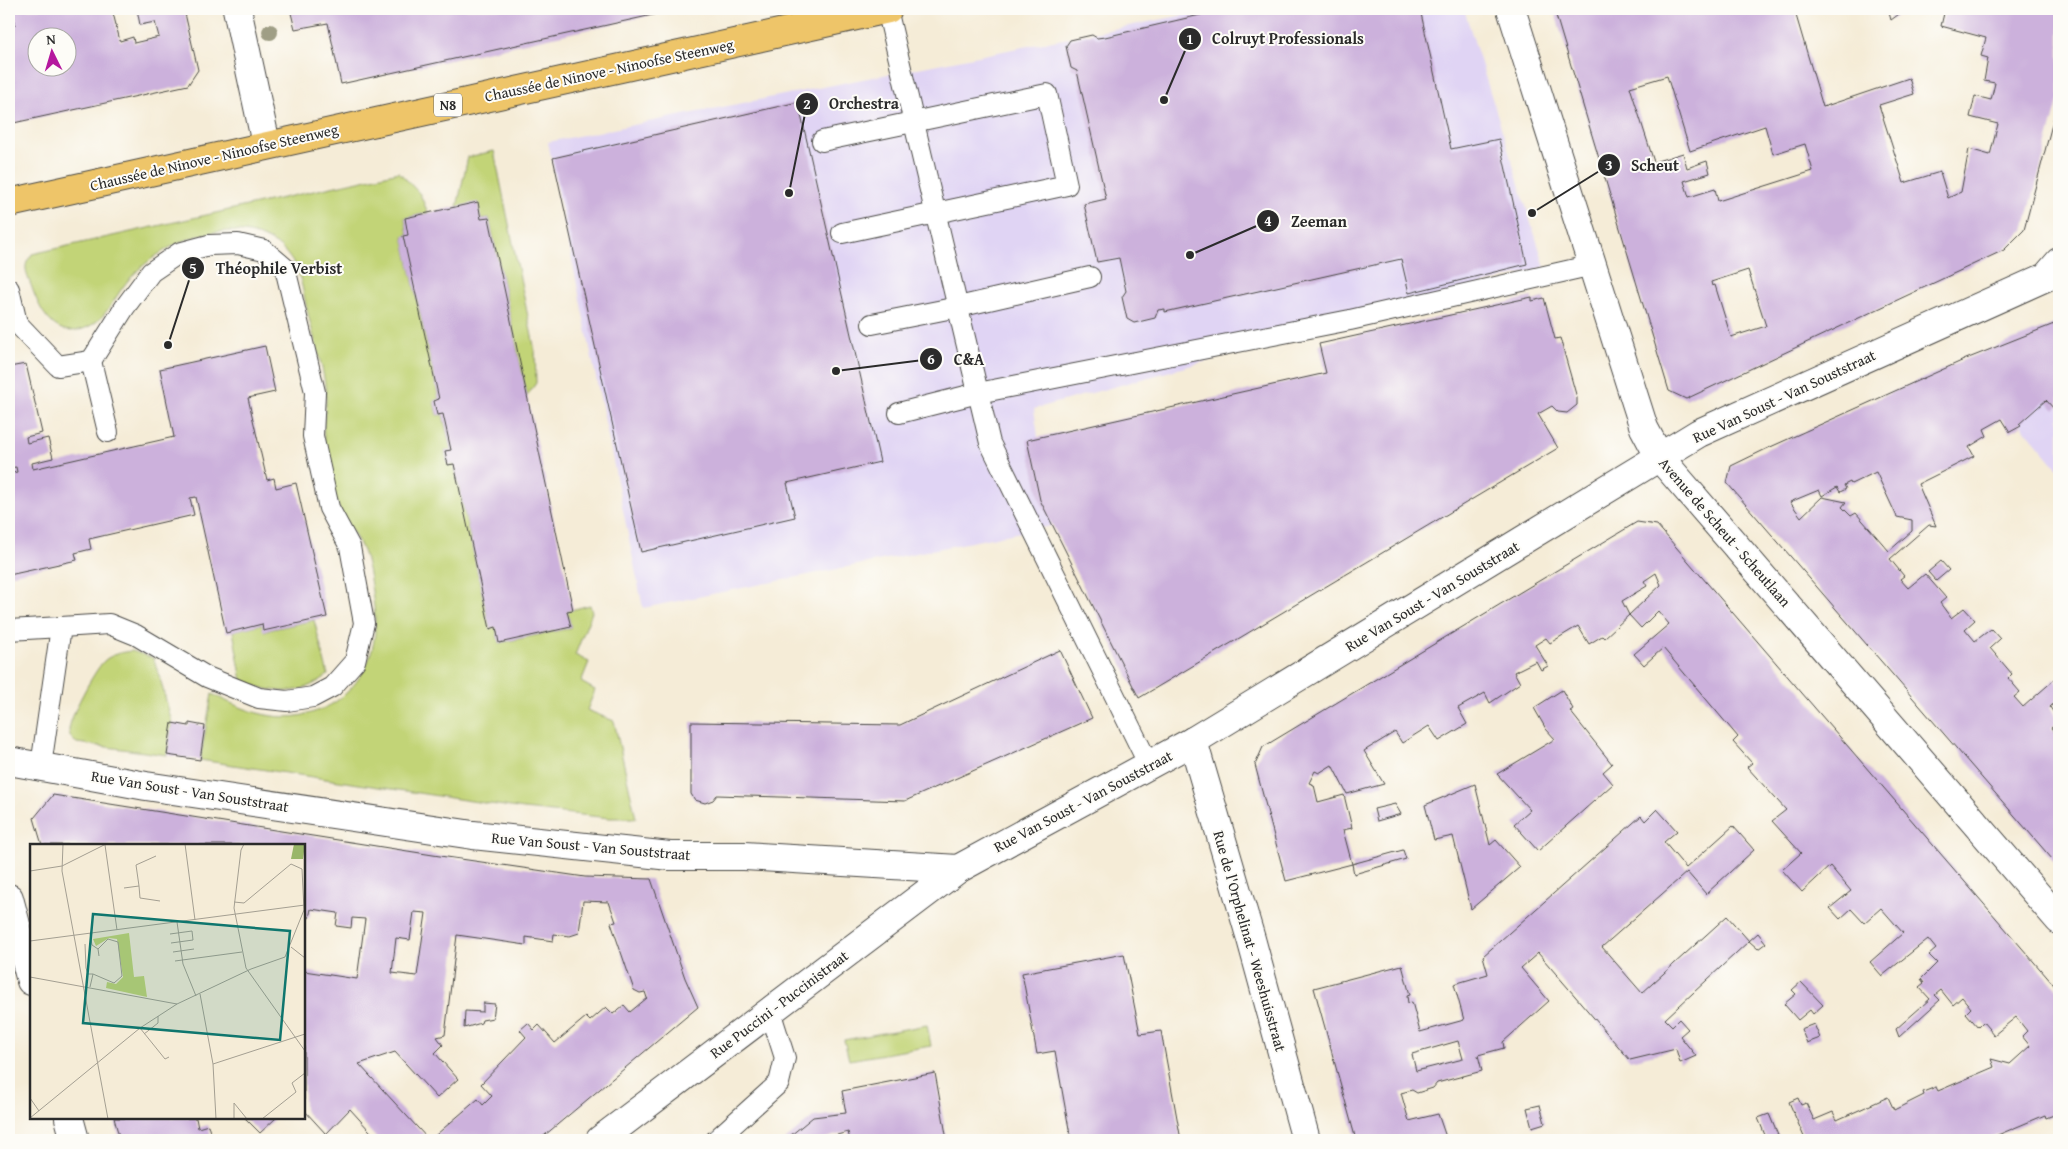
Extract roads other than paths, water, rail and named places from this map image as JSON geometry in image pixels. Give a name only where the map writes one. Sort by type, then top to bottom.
[{"type":"main road","name":"Chaussée de Ninove - Ninoofse Steenweg","points":[[9,203],[266,144],[887,9]]},
{"type":"street","points":[[237,9],[266,144]]},
{"type":"street","name":"Avenue de Scheut - Scheutlaan","points":[[1511,9],[1644,428],[1660,458],[2059,920]]},
{"type":"street","name":"Rue Van Soust - Van Souststraat","points":[[9,761],[146,786],[483,836],[670,856],[744,856],[958,868],[1193,741],[1699,433],[2053,270]]},
{"type":"street","name":"Rue de l'Orphelinat - Weeshuisstraat","points":[[1193,741],[1306,1140]]},
{"type":"street","name":"Rue Puccini - Puccinistraat","points":[[600,1140],[958,868]]},
{"type":"street","points":[[9,898],[30,977]]},
{"type":"street","points":[[69,1119],[75,1140]]},
{"type":"lane","points":[[887,9],[990,443],[1149,765]]},
{"type":"lane","points":[[822,141],[1047,94],[1067,185],[842,233]]},
{"type":"lane","points":[[9,630],[109,624],[136,635],[207,677],[259,698],[287,701],[313,697],[332,687],[355,661],[364,622],[350,547],[329,508],[313,436],[315,392],[285,268],[264,250],[238,244],[208,245],[179,253],[151,272],[125,307],[91,361],[108,432]]},
{"type":"lane","points":[[899,413],[978,393],[1350,320],[1593,265]]},
{"type":"lane","points":[[872,324],[958,307],[1090,277]]},
{"type":"lane","points":[[9,289],[17,323],[58,366],[91,361]]},
{"type":"lane","points":[[42,766],[61,626]]},
{"type":"lane","points":[[716,1140],[779,1083],[786,1058],[770,1011]]},
{"type":"place","name":"Colruyt Professionals","points":[[1164,100]]},
{"type":"place","name":"Orchestra","points":[[789,193]]},
{"type":"place","name":"Scheut","points":[[1532,213]]},
{"type":"place","name":"Zeeman","points":[[1190,255]]},
{"type":"place","name":"Théophile Verbist","points":[[168,345]]},
{"type":"place","name":"C&A","points":[[836,371]]}]
